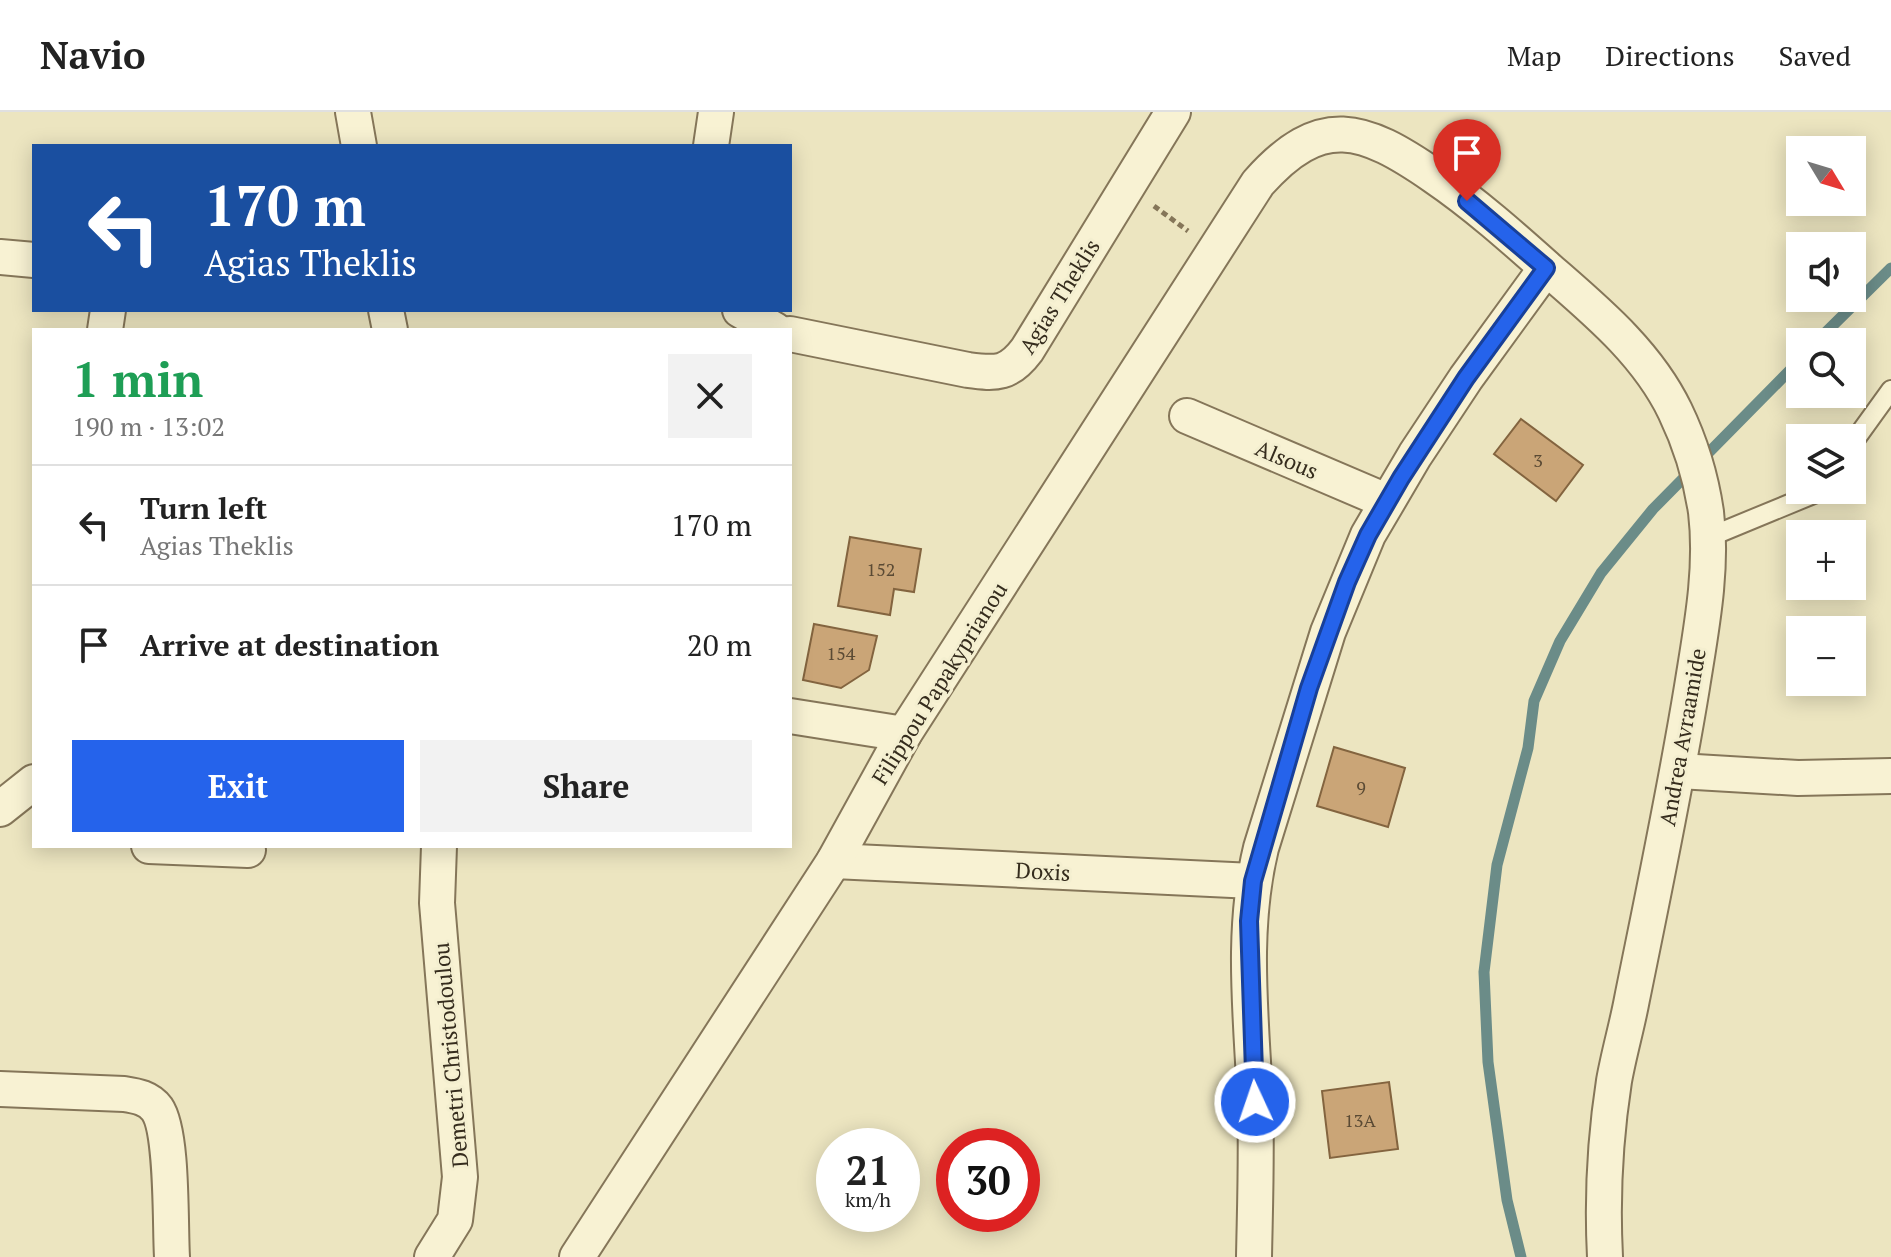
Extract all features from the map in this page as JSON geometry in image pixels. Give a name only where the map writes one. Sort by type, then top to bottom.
[{"type":"street","points":[[353,112],[359,144]]},
{"type":"street","points":[[711,144],[716,112]]},
{"type":"street","name":"Agias Theklis","points":[[792,334],[968,370],[995,373],[1009,369],[1027,350],[1173,112]]},
{"type":"street","name":"Filippou Papakyprianou","points":[[577,1257],[834,861],[904,734],[1258,183],[1276,163],[1305,142],[1327,134],[1359,135],[1399,154],[1452,188],[1546,268]]},
{"type":"street","points":[[0,257],[32,260]]},
{"type":"street","points":[[1254,1257],[1255,1102],[1249,921],[1253,881],[1328,632],[1352,570],[1386,501],[1466,378],[1546,268]]},
{"type":"street","name":"Andrea Avraamide","points":[[1546,268],[1591,307],[1631,348],[1662,389],[1685,435],[1701,488],[1707,538],[1700,637],[1679,771],[1614,1082],[1603,1211],[1605,1257]]},
{"type":"street","points":[[744,312],[772,328]]},
{"type":"street","name":"Alsous","points":[[1187,416],[1386,501]]},
{"type":"street","points":[[792,716],[904,734]]},
{"type":"street","points":[[1679,771],[1798,778],[1891,776]]},
{"type":"street","points":[[0,809],[32,784]]},
{"type":"street","points":[[198,848],[248,850]]},
{"type":"street","name":"Demetri Christodoulou","points":[[432,1257],[455,1220],[460,1177],[437,903],[439,848]]},
{"type":"street","name":"Doxis","points":[[834,861],[1253,881]]},
{"type":"street","points":[[0,1089],[124,1094],[140,1097],[155,1107],[165,1135],[172,1257]]},
{"type":"lane","points":[[1866,425],[1891,390]]},
{"type":"lane","points":[[1707,538],[1786,504]]},
{"type":"path","points":[[1127,186],[1215,251]]},
{"type":"building","points":[[1521,419],[1583,465],[1556,501],[1494,454]]},
{"type":"building","points":[[850,537],[921,549],[914,592],[894,589],[890,615],[838,606]]},
{"type":"building","points":[[814,624],[877,636],[869,670],[841,688],[803,680]]},
{"type":"building","points":[[1334,747],[1405,768],[1388,827],[1317,806]]},
{"type":"building","points":[[1389,1082],[1398,1149],[1330,1158],[1322,1091]]},
{"type":"waterway","points":[[1830,328],[1891,268]]},
{"type":"waterway","points":[[1521,1257],[1507,1200],[1488,1062],[1484,972],[1497,865],[1528,748],[1534,701],[1560,641],[1601,573],[1653,509],[1786,374]]},
{"type":"route","points":[[1255,1102],[1249,921],[1253,881],[1328,632],[1347,582],[1386,501],[1466,378],[1546,268],[1467,201]]}]
